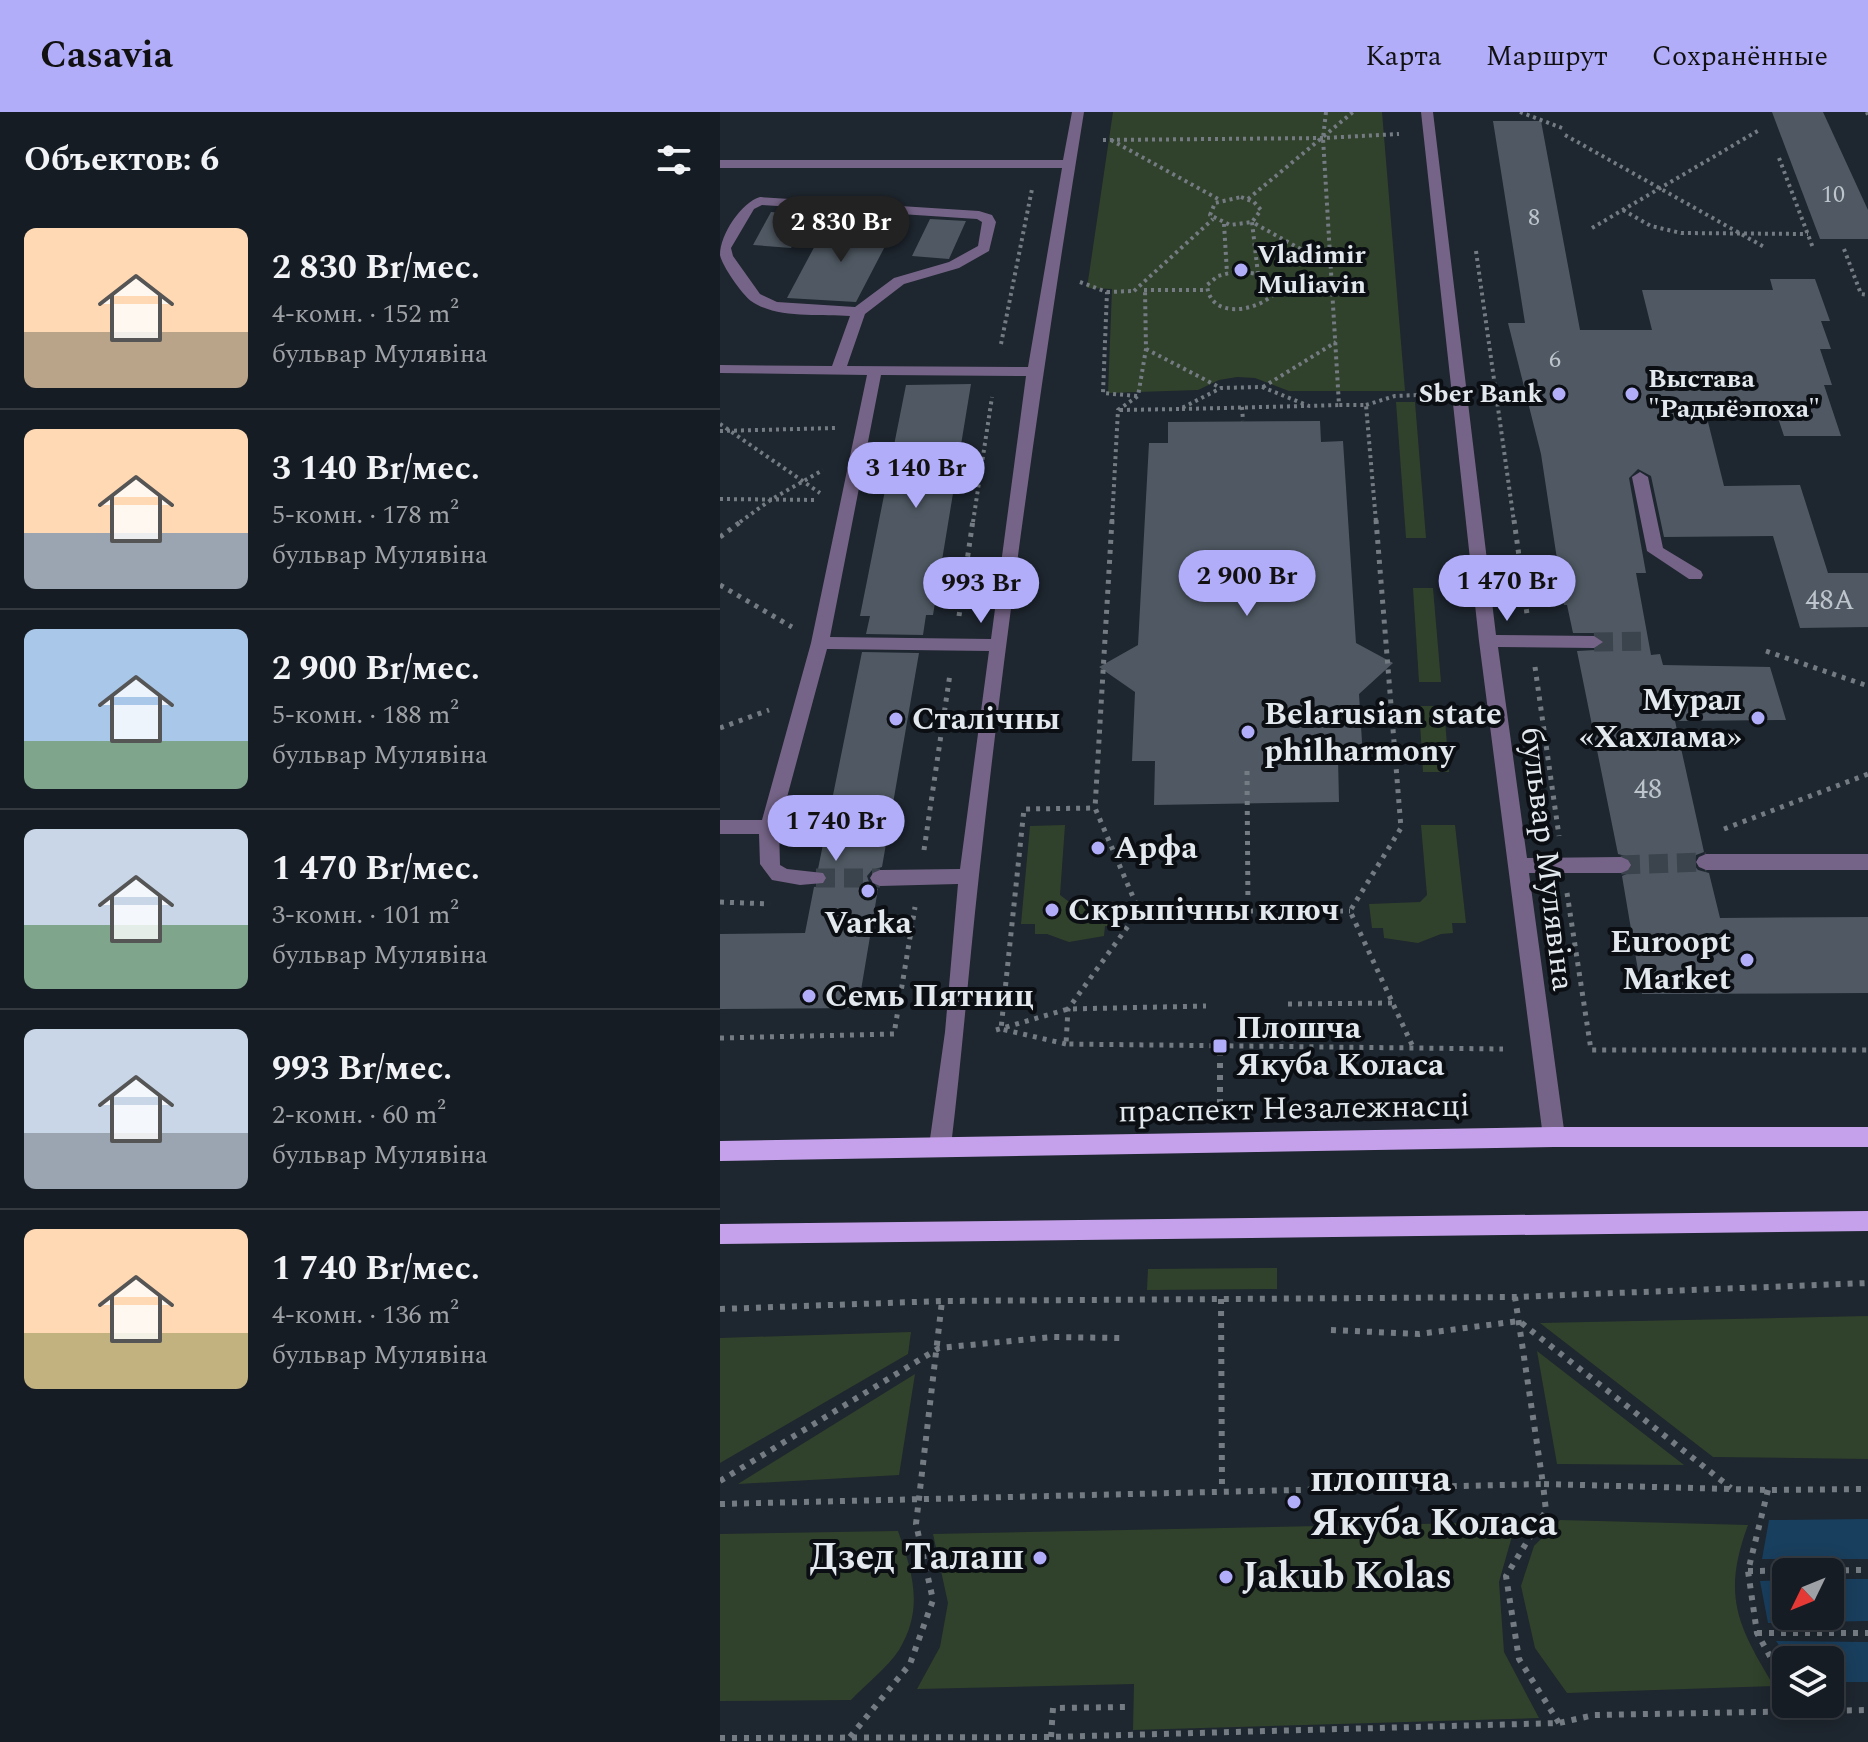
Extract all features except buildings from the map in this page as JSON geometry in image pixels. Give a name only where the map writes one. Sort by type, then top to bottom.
[{"type":"main road","name":"праспект Незалежнасці","points":[[720,1151],[1554,1137],[1868,1137]]},
{"type":"main road","points":[[720,1234],[1868,1221]]},
{"type":"street","points":[[940,1146],[955,1032],[969,876],[1034,372],[1078,112]]},
{"type":"street","name":"бульвар Мулявіна","points":[[1427,112],[1488,641],[1554,1137]]},
{"type":"street","points":[[720,164],[1070,164]]},
{"type":"street","points":[[838,370],[858,312],[899,281],[954,265],[984,248],[987,218],[760,201],[749,206],[724,248],[726,256],[755,297],[774,306],[858,312]]},
{"type":"street","points":[[720,369],[1034,372]]},
{"type":"street","points":[[816,878],[786,877],[773,873],[768,864],[769,827],[820,643],[875,370]]},
{"type":"street","points":[[1640,477],[1655,551],[1695,575]]},
{"type":"street","points":[[1488,641],[1594,642]]},
{"type":"street","points":[[820,643],[999,645]]},
{"type":"street","points":[[720,827],[769,827]]},
{"type":"street","points":[[1706,862],[1868,862]]},
{"type":"street","points":[[1518,866],[1621,865]]},
{"type":"street","points":[[880,878],[969,876]]},
{"type":"path","points":[[1326,112],[1323,138],[1339,405]]},
{"type":"path","points":[[1110,139],[1220,200],[1248,199],[1353,112]]},
{"type":"path","points":[[1520,112],[1562,128]]},
{"type":"path","points":[[1100,154],[1102,140],[1110,139],[1399,136],[1399,124]]},
{"type":"path","points":[[1592,228],[1761,129]]},
{"type":"path","points":[[1565,135],[1766,248]]},
{"type":"path","points":[[1779,158],[1813,248]]},
{"type":"path","points":[[720,1038],[894,1034],[995,371],[1037,164]]},
{"type":"path","points":[[1248,199],[1261,210],[1252,222],[1258,274]]},
{"type":"path","points":[[1213,219],[1211,207],[1220,200]]},
{"type":"path","points":[[1623,210],[1651,226],[1681,233],[1808,234]]},
{"type":"path","points":[[1213,219],[1224,224],[1252,222],[1332,267]]},
{"type":"path","points":[[1134,291],[1213,219]]},
{"type":"path","points":[[1224,224],[1227,273]]},
{"type":"path","points":[[1474,238],[1591,1050],[1868,1050]]},
{"type":"path","points":[[1844,249],[1861,294],[1868,295]]},
{"type":"path","points":[[1082,270],[1079,284],[1107,292],[1206,290]]},
{"type":"path","points":[[1206,290],[1212,280],[1227,273],[1258,274],[1266,277],[1274,289]]},
{"type":"path","points":[[1274,289],[1334,289]]},
{"type":"path","points":[[1206,290],[1212,302],[1241,310],[1269,300],[1274,289]]},
{"type":"path","points":[[1118,410],[1138,396],[1146,349],[1145,290]]},
{"type":"path","points":[[1107,292],[1103,393],[1138,396]]},
{"type":"path","points":[[1262,387],[1336,342]]},
{"type":"path","points":[[1146,349],[1221,388]]},
{"type":"path","points":[[1180,409],[1221,388],[1262,387],[1309,406]]},
{"type":"path","points":[[1118,410],[1366,405],[1395,396],[1417,395]]},
{"type":"path","points":[[1350,911],[1401,828],[1366,405]]},
{"type":"path","points":[[1242,407],[1243,421]]},
{"type":"path","points":[[1118,410],[1095,808],[1139,911]]},
{"type":"path","points":[[720,424],[831,500],[720,499]]},
{"type":"path","points":[[720,431],[864,427]]},
{"type":"path","points":[[720,537],[772,499],[860,447]]},
{"type":"path","points":[[720,585],[820,643]]},
{"type":"path","points":[[1766,651],[1868,686]]},
{"type":"path","points":[[720,728],[807,695]]},
{"type":"path","points":[[1247,771],[1248,911]]},
{"type":"path","points":[[1723,830],[1868,774]]},
{"type":"path","points":[[998,1029],[1024,809],[1095,808]]},
{"type":"path","points":[[1139,911],[1350,911]]},
{"type":"path","points":[[1066,1044],[1068,1009],[1139,911]]},
{"type":"path","points":[[1350,911],[1413,1047]]},
{"type":"path","points":[[1288,1004],[1393,1003]]},
{"type":"path","points":[[998,1029],[1068,1009],[1206,1006]]},
{"type":"path","points":[[998,1029],[1066,1044],[1503,1049]]},
{"type":"path","points":[[1220,1046],[1220,1142]]},
{"type":"path","points":[[720,1309],[942,1301],[1515,1297],[1868,1283]]},
{"type":"path","points":[[1515,1297],[1546,1511],[1506,1576],[1519,1659],[1559,1723]]},
{"type":"path","points":[[1221,1299],[1222,1489]]},
{"type":"path","points":[[850,1737],[910,1664],[933,1600],[916,1524],[939,1348],[942,1301]]},
{"type":"path","points":[[1331,1330],[1419,1334],[1519,1321],[1731,1488]]},
{"type":"path","points":[[720,1481],[939,1348],[1052,1337],[1121,1338]]},
{"type":"path","points":[[720,1504],[1222,1489],[1543,1484],[1768,1490],[1868,1489]]},
{"type":"path","points":[[1768,1490],[1748,1571],[1757,1633],[1772,1660]]},
{"type":"path","points":[[1748,1571],[1868,1570]]},
{"type":"path","points":[[1757,1633],[1868,1633]]},
{"type":"path","points":[[1051,1737],[1053,1708],[1127,1707]]},
{"type":"path","points":[[720,1738],[1051,1737],[1559,1723],[1594,1715],[1772,1709]]},
{"type":"path","points":[[1844,1709],[1868,1710]]},
{"type":"green space","points":[[1113,112],[1382,112],[1405,391],[1289,391],[1255,378],[1237,377],[1219,380],[1198,390],[1108,393],[1112,289],[1087,288]]},
{"type":"green space","points":[[1396,402],[1415,402],[1426,538],[1406,538]]},
{"type":"green space","points":[[1413,588],[1433,588],[1441,682],[1419,682]]},
{"type":"green space","points":[[1419,706],[1444,706],[1449,772],[1423,772]]},
{"type":"green space","points":[[1065,825],[1060,895],[1068,901],[1118,902],[1116,926],[1105,926],[1104,936],[1069,942],[1047,934],[1035,934],[1035,924],[1021,924],[1030,826]]},
{"type":"green space","points":[[1421,825],[1455,825],[1466,923],[1452,923],[1453,933],[1418,943],[1384,938],[1383,928],[1372,928],[1369,904],[1420,902],[1427,895]]},
{"type":"green space","points":[[1277,1268],[1277,1289],[1147,1290],[1148,1269]]},
{"type":"green space","points":[[1868,1316],[1868,1459],[1713,1457],[1540,1323]]},
{"type":"green space","points":[[911,1332],[908,1354],[720,1463],[720,1338]]},
{"type":"green space","points":[[1537,1351],[1684,1465],[1557,1464]]},
{"type":"green space","points":[[915,1374],[899,1475],[738,1484]]},
{"type":"green space","points":[[1560,1520],[1748,1525],[1736,1571],[1737,1609],[1772,1686],[1567,1693],[1535,1648],[1521,1586],[1534,1546]]},
{"type":"green space","points":[[1516,1522],[1499,1582],[1504,1652],[1539,1718],[1133,1730],[1134,1684],[917,1689],[940,1647],[948,1603],[933,1534]]},
{"type":"green space","points":[[898,1531],[912,1576],[912,1620],[894,1657],[851,1700],[720,1701],[720,1534]]},
{"type":"water","points":[[1868,1519],[1868,1559],[1762,1559],[1769,1520]]},
{"type":"water","points":[[1844,1579],[1868,1579],[1868,1621],[1844,1621]]},
{"type":"water","points":[[1760,1581],[1772,1581],[1772,1623],[1768,1623]]},
{"type":"water","points":[[1776,1641],[1868,1642],[1868,1682],[1844,1682],[1844,1646],[1779,1646]]},
{"type":"tunnel","points":[[1594,642],[1649,641]]},
{"type":"tunnel","points":[[1621,865],[1706,862]]},
{"type":"tunnel","points":[[816,878],[880,878]]},
{"type":"place","name":"Vladimir Muliavin","points":[[1241,270]]},
{"type":"place","name":"Sber Bank","points":[[1559,394]]},
{"type":"place","name":"Выстава \"Радыёэпоха\"","points":[[1632,394]]},
{"type":"place","name":"Мурал «Хахлама»","points":[[1758,718]]},
{"type":"place","name":"Сталічны","points":[[896,719]]},
{"type":"place","name":"Belarusian state philharmony","points":[[1248,732]]},
{"type":"place","name":"Арфа","points":[[1098,848]]},
{"type":"place","name":"Varka","points":[[868,891]]},
{"type":"place","name":"Скрыпічны ключ","points":[[1052,910]]},
{"type":"place","name":"Euroopt Market","points":[[1747,960]]},
{"type":"place","name":"Семь Пятниц","points":[[809,996]]},
{"type":"place","name":"Плошча Якуба Коласа","points":[[1220,1046]]},
{"type":"place","name":"плошча Якуба Коласа","points":[[1294,1502]]},
{"type":"place","name":"Дзед Талаш","points":[[1040,1558]]},
{"type":"place","name":"Jakub Kolas","points":[[1226,1577]]}]
